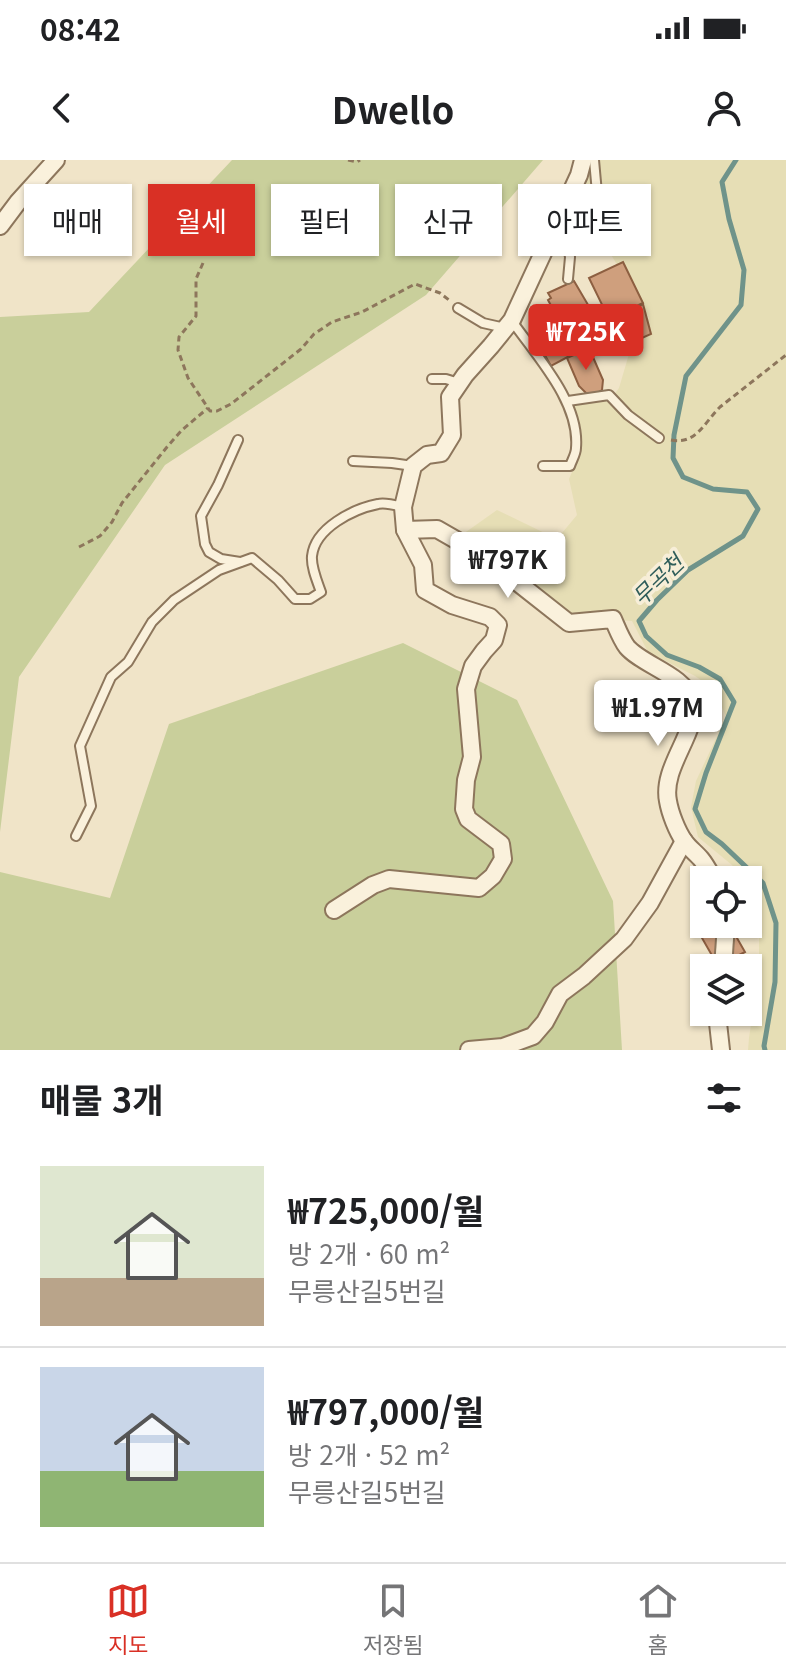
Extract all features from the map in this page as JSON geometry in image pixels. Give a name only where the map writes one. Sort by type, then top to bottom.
[{"type":"street","points":[[0,226],[56,160]]},
{"type":"street","points":[[575,184],[583,160]]},
{"type":"street","points":[[334,910],[373,885],[389,879],[479,888],[493,876],[503,859],[501,844],[468,819],[464,809],[466,780],[472,757],[466,689],[473,666],[494,640],[498,625],[490,617],[452,605],[425,590],[423,565],[405,530],[403,507],[413,466],[427,455],[441,453],[452,435],[450,397],[509,324],[541,256]]},
{"type":"street","points":[[405,530],[437,529],[484,556],[569,623],[613,619],[626,646],[682,686],[692,700],[692,713],[690,726],[668,779],[667,800],[684,841],[705,866]]},
{"type":"street","points":[[469,1050],[503,1047],[533,1036],[545,1022],[560,994],[624,939],[650,903],[684,841]]},
{"type":"street","points":[[718,1026],[721,1050]]},
{"type":"lane","points":[[594,160],[596,184]]},
{"type":"lane","points":[[568,279],[570,256]]},
{"type":"lane","points":[[458,308],[483,323],[509,324],[568,401],[576,449],[570,466],[543,466]]},
{"type":"lane","points":[[432,379],[460,383]]},
{"type":"lane","points":[[568,401],[609,395],[628,415],[659,438]]},
{"type":"lane","points":[[238,440],[201,516],[209,552],[221,559],[241,562]]},
{"type":"lane","points":[[353,461],[413,466]]},
{"type":"lane","points":[[76,836],[91,806],[80,746],[111,677],[128,662],[152,622],[174,600],[219,570],[252,558],[295,599],[310,599],[321,592],[311,559],[315,544],[330,525],[380,503],[403,507]]},
{"type":"path","points":[[348,160],[360,160]]},
{"type":"path","points":[[203,263],[196,279],[196,316],[179,337],[178,350],[188,378],[210,411],[231,404],[332,322],[362,312],[415,284],[440,293],[458,308]]},
{"type":"path","points":[[681,442],[694,437],[720,407],[786,355]]},
{"type":"path","points":[[79,547],[100,536],[167,447],[208,408]]},
{"type":"shaded area","points":[[585,160],[786,160],[786,1050],[748,1050],[751,1026],[762,1026],[762,954],[759,954],[759,938],[762,938],[762,866],[733,866],[698,837],[691,807],[696,781],[726,717],[715,690],[648,652],[632,621],[570,620],[456,539],[497,510],[557,539],[577,515],[569,479],[581,451],[573,406],[610,400],[619,388],[629,354],[649,318],[612,256],[651,256],[651,184],[577,184]]},
{"type":"green space","points":[[232,160],[543,160],[522,184],[518,184],[518,189],[502,207],[502,184],[395,184],[395,256],[460,256],[426,295],[165,465],[19,677],[0,832],[0,317],[89,312],[148,249],[148,256],[255,256],[255,184],[209,184]]},
{"type":"green space","points":[[403,643],[517,700],[613,901],[622,1050],[0,1050],[0,872],[110,898],[169,724]]},
{"type":"building","points":[[623,262],[643,303],[609,319],[589,278]]},
{"type":"building","points":[[574,281],[594,315],[564,329],[548,300],[551,298],[548,293]]},
{"type":"building","points":[[643,304],[651,334],[624,346],[610,320]]},
{"type":"building","points":[[559,322],[577,352],[551,366],[534,336]]},
{"type":"building","points":[[589,348],[603,380],[602,390],[590,397],[579,386],[567,358]]},
{"type":"building","points":[[702,938],[737,938],[745,952],[741,954],[711,954]]},
{"type":"waterway","name":"무곡천","points":[[736,160],[722,182],[744,270],[741,305],[686,376],[674,435],[673,458],[683,477],[713,489],[747,492],[758,509],[743,536],[688,570],[639,621],[646,636],[667,655],[720,679],[734,702],[695,809],[706,832],[763,883],[776,923],[775,982],[765,1050]]}]
